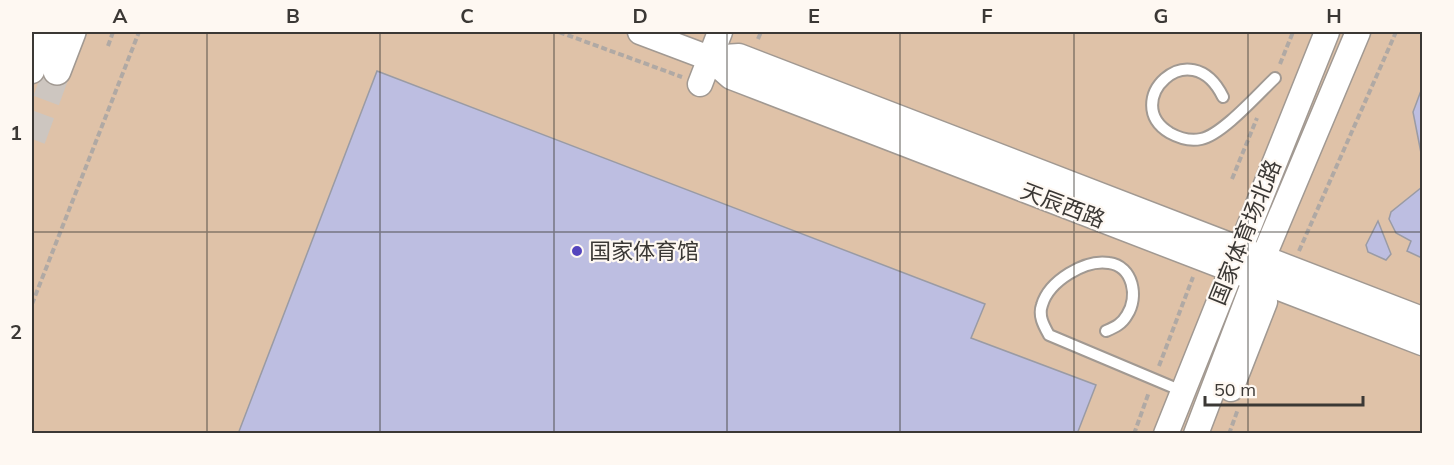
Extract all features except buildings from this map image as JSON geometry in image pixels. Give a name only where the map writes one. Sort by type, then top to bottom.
[{"type":"main road","points":[[41,68],[72,32]]},
{"type":"street","points":[[41,68],[47,32]]},
{"type":"street","name":"天辰西路","points":[[640,32],[709,58],[731,77],[1201,258],[1234,259]]},
{"type":"street","points":[[700,84],[720,32]]},
{"type":"street","name":"国家体育场北路","points":[[1166,434],[1234,259],[1327,32]]},
{"type":"street","name":"国家体育场北路","points":[[1196,434],[1259,268],[1358,32]]},
{"type":"street","name":"天辰西路","points":[[709,58],[739,56],[1234,259],[1422,319]]},
{"type":"street","name":"天辰西路","points":[[1259,268],[1422,343]]},
{"type":"street","name":"国家体育场北路","points":[[1213,434],[1265,302],[1259,268]]},
{"type":"lane","points":[[1223,97],[1216,83],[1204,74],[1187,70],[1173,72],[1160,80],[1153,99],[1155,118],[1165,130],[1179,138],[1202,139],[1217,130],[1275,78]]},
{"type":"lane","points":[[1106,331],[1119,325],[1128,314],[1134,298],[1131,283],[1124,269],[1110,263],[1093,263],[1077,269],[1048,292],[1041,306],[1041,322],[1048,335],[1182,391]]},
{"type":"path","points":[[108,46],[113,32]]},
{"type":"path","points":[[32,304],[140,32]]},
{"type":"path","points":[[758,39],[761,32]]},
{"type":"path","points":[[1298,253],[1396,32]]},
{"type":"path","points":[[1134,434],[1201,258]]},
{"type":"shaded area","points":[[32,32],[1422,32],[1422,433],[32,433]]},
{"type":"tunnel","points":[[32,139],[57,71]]},
{"type":"place","name":"国家体育馆","points":[[577,251]]}]
